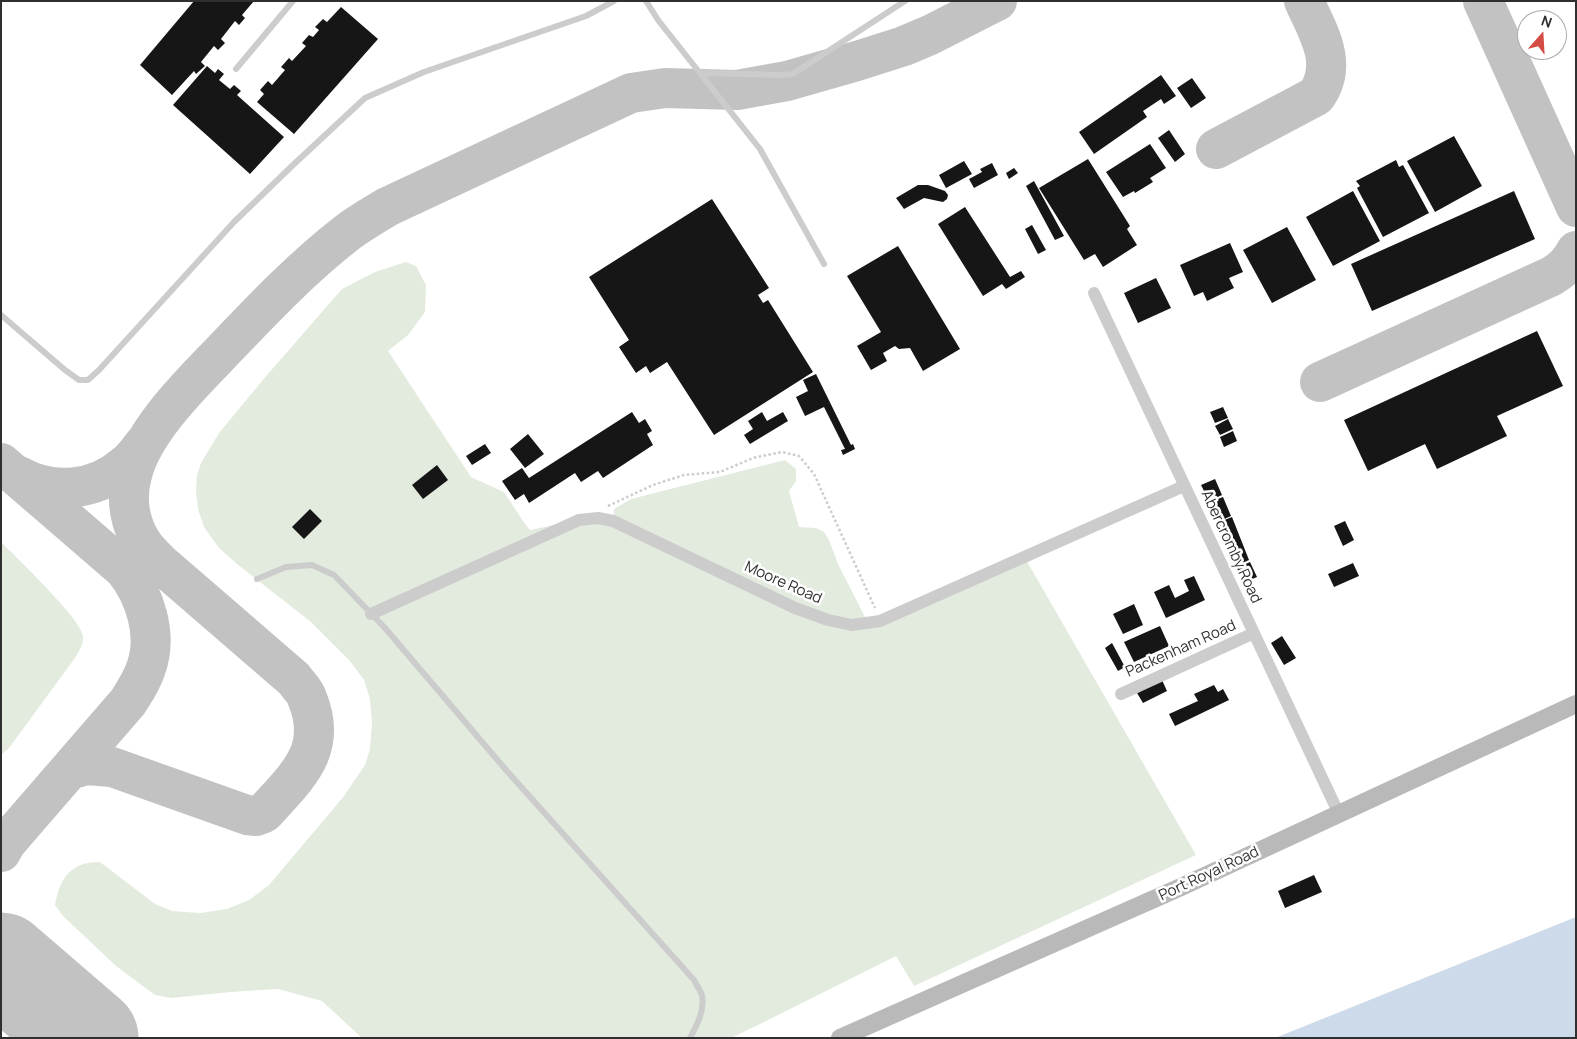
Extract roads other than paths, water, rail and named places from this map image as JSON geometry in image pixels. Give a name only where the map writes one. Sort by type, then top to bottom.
[{"type":"main road","name":"Port Royal Road","points":[[840,1038],[1181,887],[1576,704]]},
{"type":"street","name":"Abercromby Road","points":[[1094,294],[1339,814]]},
{"type":"street","name":"Moore Road","points":[[371,614],[579,520],[598,518],[613,521],[795,608],[828,620],[852,625],[880,621],[1184,486]]},
{"type":"street","name":"Packenham Road","points":[[1121,694],[1254,633]]},
{"type":"lane","points":[[236,69],[293,1]]},
{"type":"lane","points":[[1,314],[65,370],[79,380],[88,380],[234,222],[365,98],[424,72],[586,16],[614,1]]},
{"type":"lane","points":[[646,1],[658,20],[760,149],[824,264]]},
{"type":"lane","points":[[701,74],[784,76],[793,74],[905,1]]},
{"type":"lane","points":[[257,579],[286,567],[312,565],[334,575],[385,628],[513,778],[694,980],[702,994],[702,1007],[699,1021],[690,1038]]},
{"type":"water","points":[[1576,917],[1576,1038],[1275,1038]]}]
